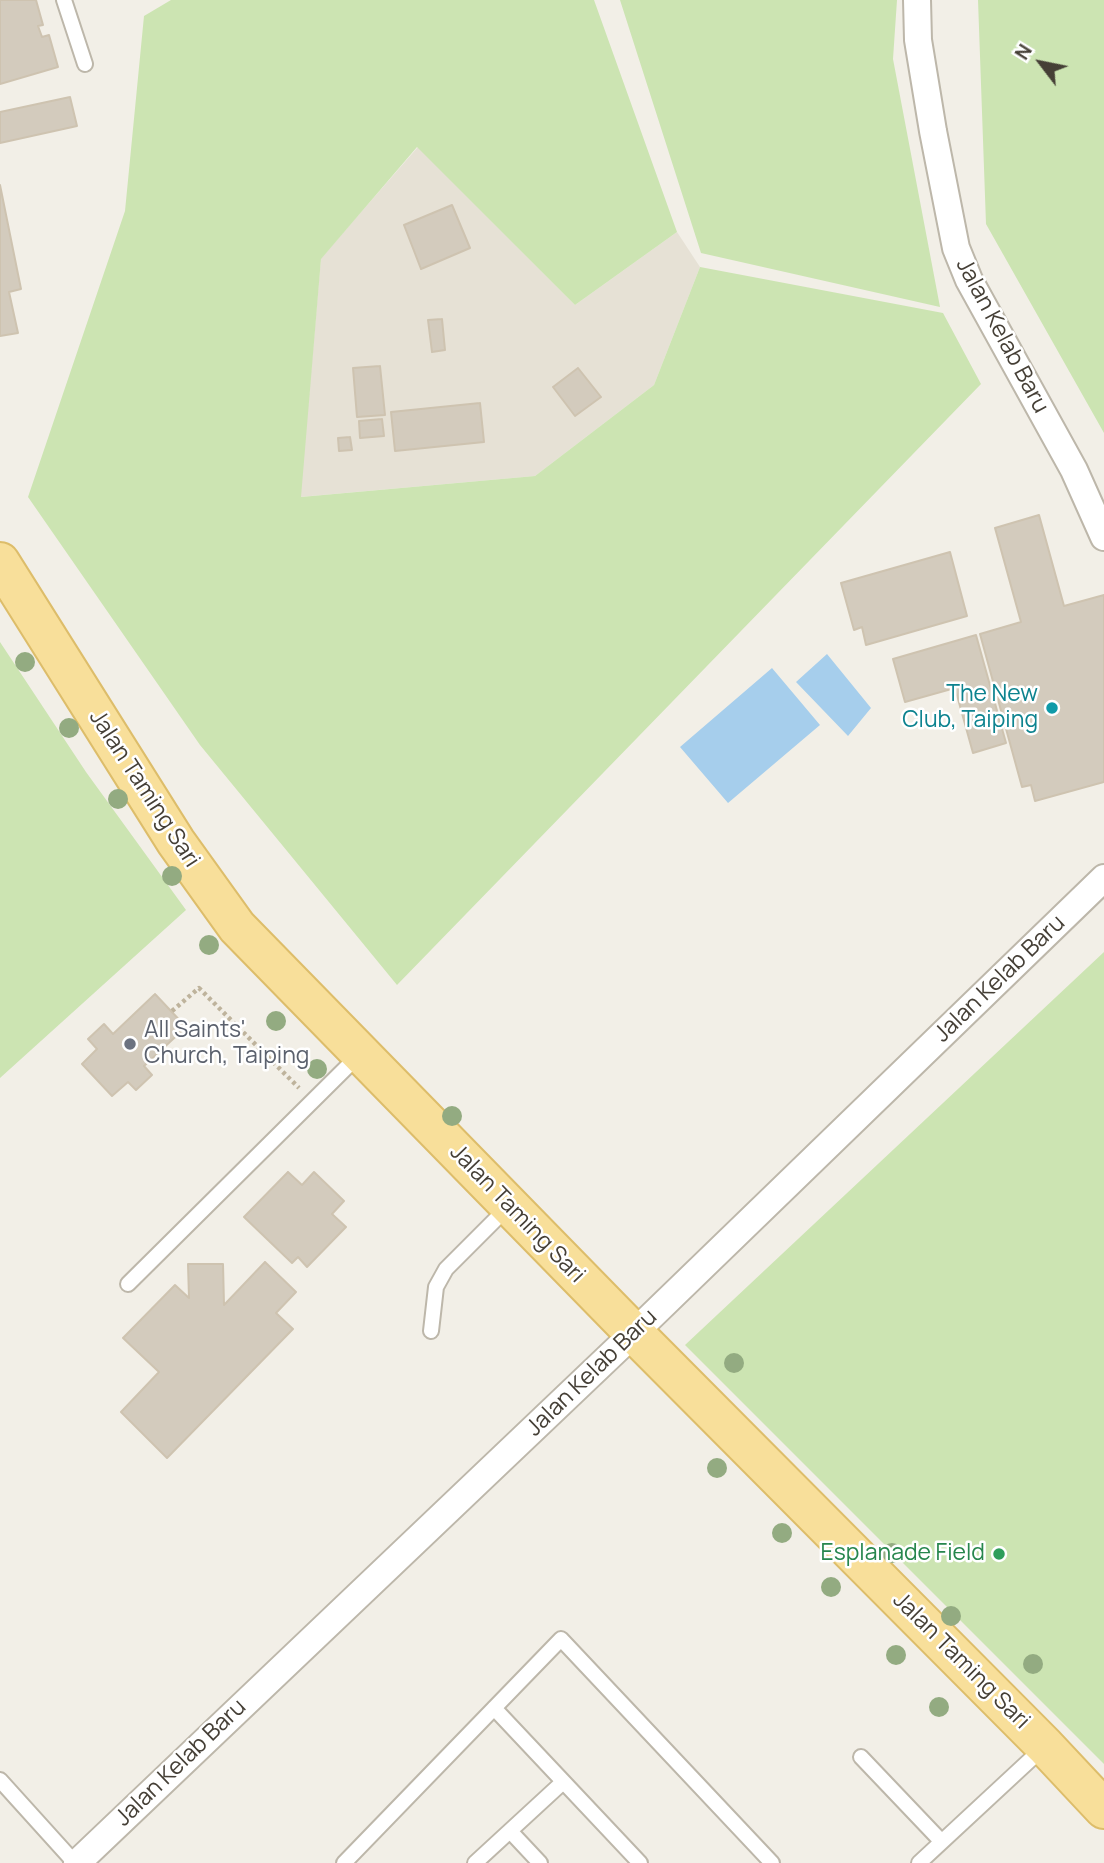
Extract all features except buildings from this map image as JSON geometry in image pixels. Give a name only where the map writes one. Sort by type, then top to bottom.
[{"type":"main road","name":"Jalan Taming Sari","points":[[0,562],[176,842],[237,927],[634,1334],[1045,1746],[1104,1809]]},
{"type":"street","name":"Jalan Kelab Baru","points":[[917,0],[918,40],[926,92],[957,248],[969,280],[1074,470],[1104,537]]},
{"type":"street","name":"Jalan Kelab Baru","points":[[76,1863],[1101,888]]},
{"type":"lane","points":[[64,0],[85,64]]},
{"type":"lane","points":[[128,1284],[360,1054]]},
{"type":"lane","points":[[431,1331],[436,1287],[446,1269],[509,1206]]},
{"type":"lane","points":[[344,1863],[561,1639],[772,1863]]},
{"type":"lane","points":[[494,1708],[640,1863]]},
{"type":"lane","points":[[919,1863],[1045,1746]]},
{"type":"lane","points":[[861,1757],[941,1841]]},
{"type":"lane","points":[[0,1780],[76,1863]]},
{"type":"lane","points":[[475,1863],[562,1782]]},
{"type":"lane","points":[[510,1831],[540,1863]]},
{"type":"path","points":[[172,1011],[199,988],[312,1101]]},
{"type":"shaded area","points":[[418,147],[575,305],[677,232],[700,267],[654,385],[535,476],[300,497],[321,258]]},
{"type":"green space","points":[[171,0],[594,0],[677,232],[575,305],[417,147],[321,259],[301,497],[535,476],[654,385],[700,267],[943,313],[981,384],[397,985],[200,745],[28,497],[125,211],[144,16]]},
{"type":"green space","points":[[620,0],[897,0],[893,59],[940,307],[701,253]]},
{"type":"green space","points":[[978,0],[1104,0],[1104,433],[986,224]]},
{"type":"green space","points":[[0,642],[86,772],[186,910],[0,1078]]},
{"type":"green space","name":"Esplanade Field","points":[[1104,952],[1104,1764],[685,1345]]},
{"type":"water","points":[[827,654],[871,708],[848,736],[796,682]]},
{"type":"water","points":[[772,668],[820,725],[728,803],[680,747]]},
{"type":"place","name":"The New Club, Taiping","points":[[1052,708]]},
{"type":"place","name":"All Saints' Church, Taiping","points":[[130,1044]]},
{"type":"place","name":"Esplanade Field","points":[[999,1554]]}]
